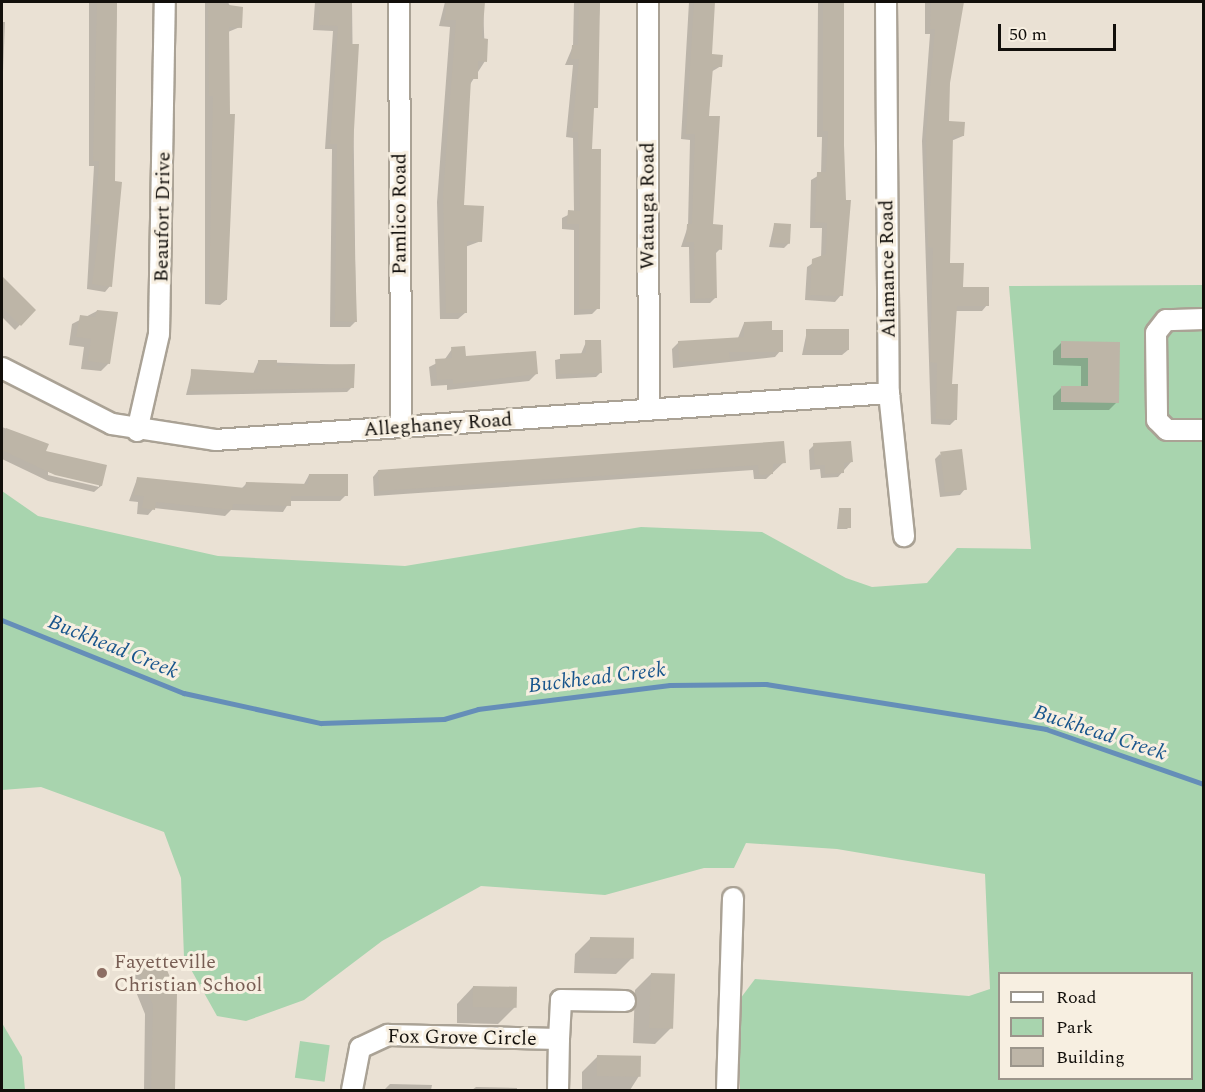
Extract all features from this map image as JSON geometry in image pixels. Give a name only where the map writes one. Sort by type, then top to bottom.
[{"type":"street","name":"Beaufort Drive","points":[[137,430],[159,334],[165,2]]},
{"type":"street","name":"Pamlico Road","points":[[399,2],[401,427]]},
{"type":"street","name":"Watauga Road","points":[[648,2],[649,410]]},
{"type":"street","name":"Alamance Road","points":[[886,2],[889,393],[904,536]]},
{"type":"street","points":[[1203,319],[1166,320],[1156,333],[1157,420],[1167,430],[1203,430]]},
{"type":"street","name":"Alleghaney Road","points":[[2,368],[84,415],[137,430],[241,440],[889,393]]},
{"type":"street","points":[[727,1090],[733,898]]},
{"type":"street","points":[[559,1039],[561,1000],[625,1002]]},
{"type":"street","name":"Fox Grove Circle","points":[[352,1090],[353,1067],[371,1038],[559,1039],[558,1090]]},
{"type":"green space","points":[[1203,285],[1203,1090],[740,1090],[740,999],[755,979],[969,996],[990,989],[985,874],[837,849],[746,843],[734,868],[704,868],[605,895],[481,886],[382,941],[304,1000],[246,1021],[217,1016],[184,957],[181,878],[164,832],[41,787],[2,790],[2,491],[38,516],[218,556],[405,566],[641,527],[762,532],[846,578],[872,587],[927,583],[957,548],[1031,549],[1009,286]]},
{"type":"green space","points":[[2,1023],[22,1057],[25,1090],[2,1090]]},
{"type":"green space","points":[[300,1041],[330,1045],[325,1082],[295,1078]]},
{"type":"building","points":[[97,2],[117,2],[115,181],[122,182],[112,287],[92,284],[100,225],[95,224],[99,161],[93,161]]},
{"type":"building","points":[[208,2],[243,7],[242,28],[229,27],[230,114],[235,114],[227,300],[209,300],[213,96],[209,96]]},
{"type":"building","points":[[320,2],[352,2],[350,44],[359,44],[352,164],[357,322],[335,321],[337,144],[330,144],[338,26],[319,25]]},
{"type":"building","points":[[446,2],[485,2],[482,38],[488,39],[487,62],[478,61],[478,79],[471,79],[464,205],[484,206],[482,242],[467,241],[467,313],[446,313],[443,194],[456,20],[445,20]]},
{"type":"building","points":[[579,2],[600,2],[598,108],[594,108],[592,149],[601,149],[600,309],[579,309],[579,224],[567,224],[568,210],[580,211],[578,132],[572,132],[579,59],[571,59],[572,45],[578,45]]},
{"type":"building","points":[[694,2],[715,2],[712,54],[723,55],[722,67],[713,67],[709,116],[720,116],[713,224],[723,225],[722,250],[716,249],[717,298],[695,299],[694,242],[686,242],[687,224],[692,224],[695,134],[686,134]]},
{"type":"building","points":[[823,2],[844,2],[844,145],[846,200],[851,200],[843,296],[810,295],[812,259],[826,254],[827,223],[815,222],[817,172],[826,172],[828,131],[823,131]]},
{"type":"building","points":[[931,2],[964,2],[950,83],[949,121],[965,122],[964,136],[953,136],[950,263],[964,263],[963,287],[989,287],[989,306],[957,306],[952,384],[958,384],[957,420],[936,419],[937,363],[930,362],[933,248],[928,247],[926,135],[935,29],[930,29]]},
{"type":"building","points":[[774,223],[791,224],[790,244],[773,243]]},
{"type":"building","points":[[2,276],[36,310],[21,326],[2,307]]},
{"type":"building","points":[[97,310],[118,312],[110,364],[88,361],[91,339],[76,337],[80,315],[95,317]]},
{"type":"building","points":[[772,321],[772,330],[783,330],[783,352],[729,352],[730,360],[679,362],[678,341],[744,337],[744,322]]},
{"type":"building","points":[[806,329],[849,329],[849,350],[806,350]]},
{"type":"building","points":[[585,340],[601,340],[602,373],[560,374],[560,354],[586,353]]},
{"type":"building","points":[[1061,341],[1120,342],[1119,403],[1061,402],[1061,386],[1088,386],[1088,358],[1061,358]]},
{"type":"building","points":[[465,346],[466,356],[536,351],[538,374],[453,384],[453,379],[437,380],[435,359],[452,358],[451,347]]},
{"type":"building","points":[[258,360],[277,360],[277,366],[355,364],[354,388],[190,391],[191,369],[258,373]]},
{"type":"building","points":[[6,428],[49,444],[46,451],[107,465],[102,486],[55,475],[2,450]]},
{"type":"building","points":[[784,441],[786,463],[773,464],[773,474],[759,475],[758,465],[379,491],[378,470]]},
{"type":"building","points":[[851,441],[853,462],[844,463],[844,473],[825,474],[825,465],[815,465],[813,443]]},
{"type":"building","points":[[962,449],[967,490],[945,492],[940,452]]},
{"type":"building","points":[[309,474],[348,474],[348,496],[291,496],[291,506],[233,504],[232,510],[156,502],[155,510],[142,508],[144,496],[134,495],[137,477],[245,488],[246,482],[308,484]]},
{"type":"building","points":[[839,508],[851,508],[851,528],[839,528]]},
{"type":"building","points":[[590,937],[634,938],[634,959],[590,958]]},
{"type":"building","points":[[162,958],[177,994],[175,1090],[151,1090],[153,1005],[137,968]]},
{"type":"building","points":[[651,973],[675,974],[673,1029],[649,1028]]},
{"type":"building","points":[[473,986],[517,987],[517,1008],[473,1007]]},
{"type":"building","points":[[597,1055],[641,1056],[641,1077],[597,1076]]},
{"type":"waterway","name":"Buckhead Creek","points":[[2,620],[184,693],[321,723],[444,719],[478,709],[670,685],[766,684],[1046,729],[1204,784]]},
{"type":"place","name":"Fayetteville Christian School","points":[[102,973]]}]
